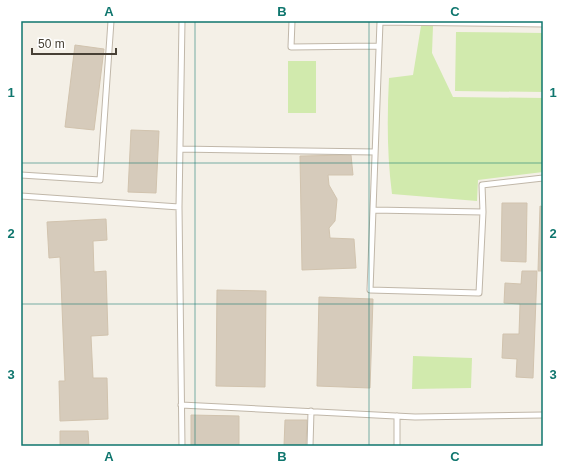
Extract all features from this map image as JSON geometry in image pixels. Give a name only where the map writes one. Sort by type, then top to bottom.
[{"type":"lane","points":[[21,175],[100,180],[111,21]]},
{"type":"lane","points":[[182,21],[179,206],[182,446]]},
{"type":"lane","points":[[292,21],[291,47],[379,46]]},
{"type":"lane","points":[[543,24],[380,22],[370,290],[479,293],[483,212],[482,185],[543,178]]},
{"type":"lane","points":[[180,149],[375,152]]},
{"type":"lane","points":[[21,196],[179,206]]},
{"type":"lane","points":[[373,210],[483,212]]},
{"type":"lane","points":[[182,405],[415,417],[543,415]]},
{"type":"lane","points":[[310,446],[311,411]]},
{"type":"lane","points":[[397,416],[397,446]]},
{"type":"green space","points":[[421,26],[433,26],[432,53],[453,97],[543,98],[543,172],[478,180],[477,201],[392,194],[388,136],[389,78],[413,75]]},
{"type":"green space","points":[[456,32],[543,33],[543,92],[455,91]]},
{"type":"green space","points":[[288,61],[316,61],[316,113],[288,113]]},
{"type":"green space","points":[[413,356],[472,358],[471,388],[412,389]]},
{"type":"building","points":[[75,45],[104,49],[94,130],[65,127]]},
{"type":"building","points":[[131,130],[159,131],[156,193],[128,192]]},
{"type":"building","points":[[351,155],[353,175],[328,175],[329,185],[337,199],[335,221],[329,228],[330,238],[354,239],[356,268],[302,270],[300,156]]},
{"type":"building","points":[[502,203],[527,203],[526,262],[501,261]]},
{"type":"building","points":[[540,206],[543,207],[543,271],[538,271]]},
{"type":"building","points":[[106,219],[107,240],[93,241],[94,272],[106,271],[108,335],[91,336],[93,378],[107,378],[108,419],[60,421],[59,381],[65,381],[60,257],[49,258],[47,222]]},
{"type":"building","points":[[522,271],[537,271],[533,378],[516,377],[517,359],[502,358],[503,334],[519,334],[520,304],[504,303],[505,283],[521,284]]},
{"type":"building","points":[[217,290],[266,291],[265,387],[216,386]]},
{"type":"building","points":[[319,297],[373,299],[370,388],[317,386]]},
{"type":"building","points":[[191,415],[239,416],[239,446],[191,446]]},
{"type":"building","points":[[285,420],[307,420],[306,446],[284,446]]},
{"type":"building","points":[[60,431],[88,431],[89,446],[60,446]]}]
